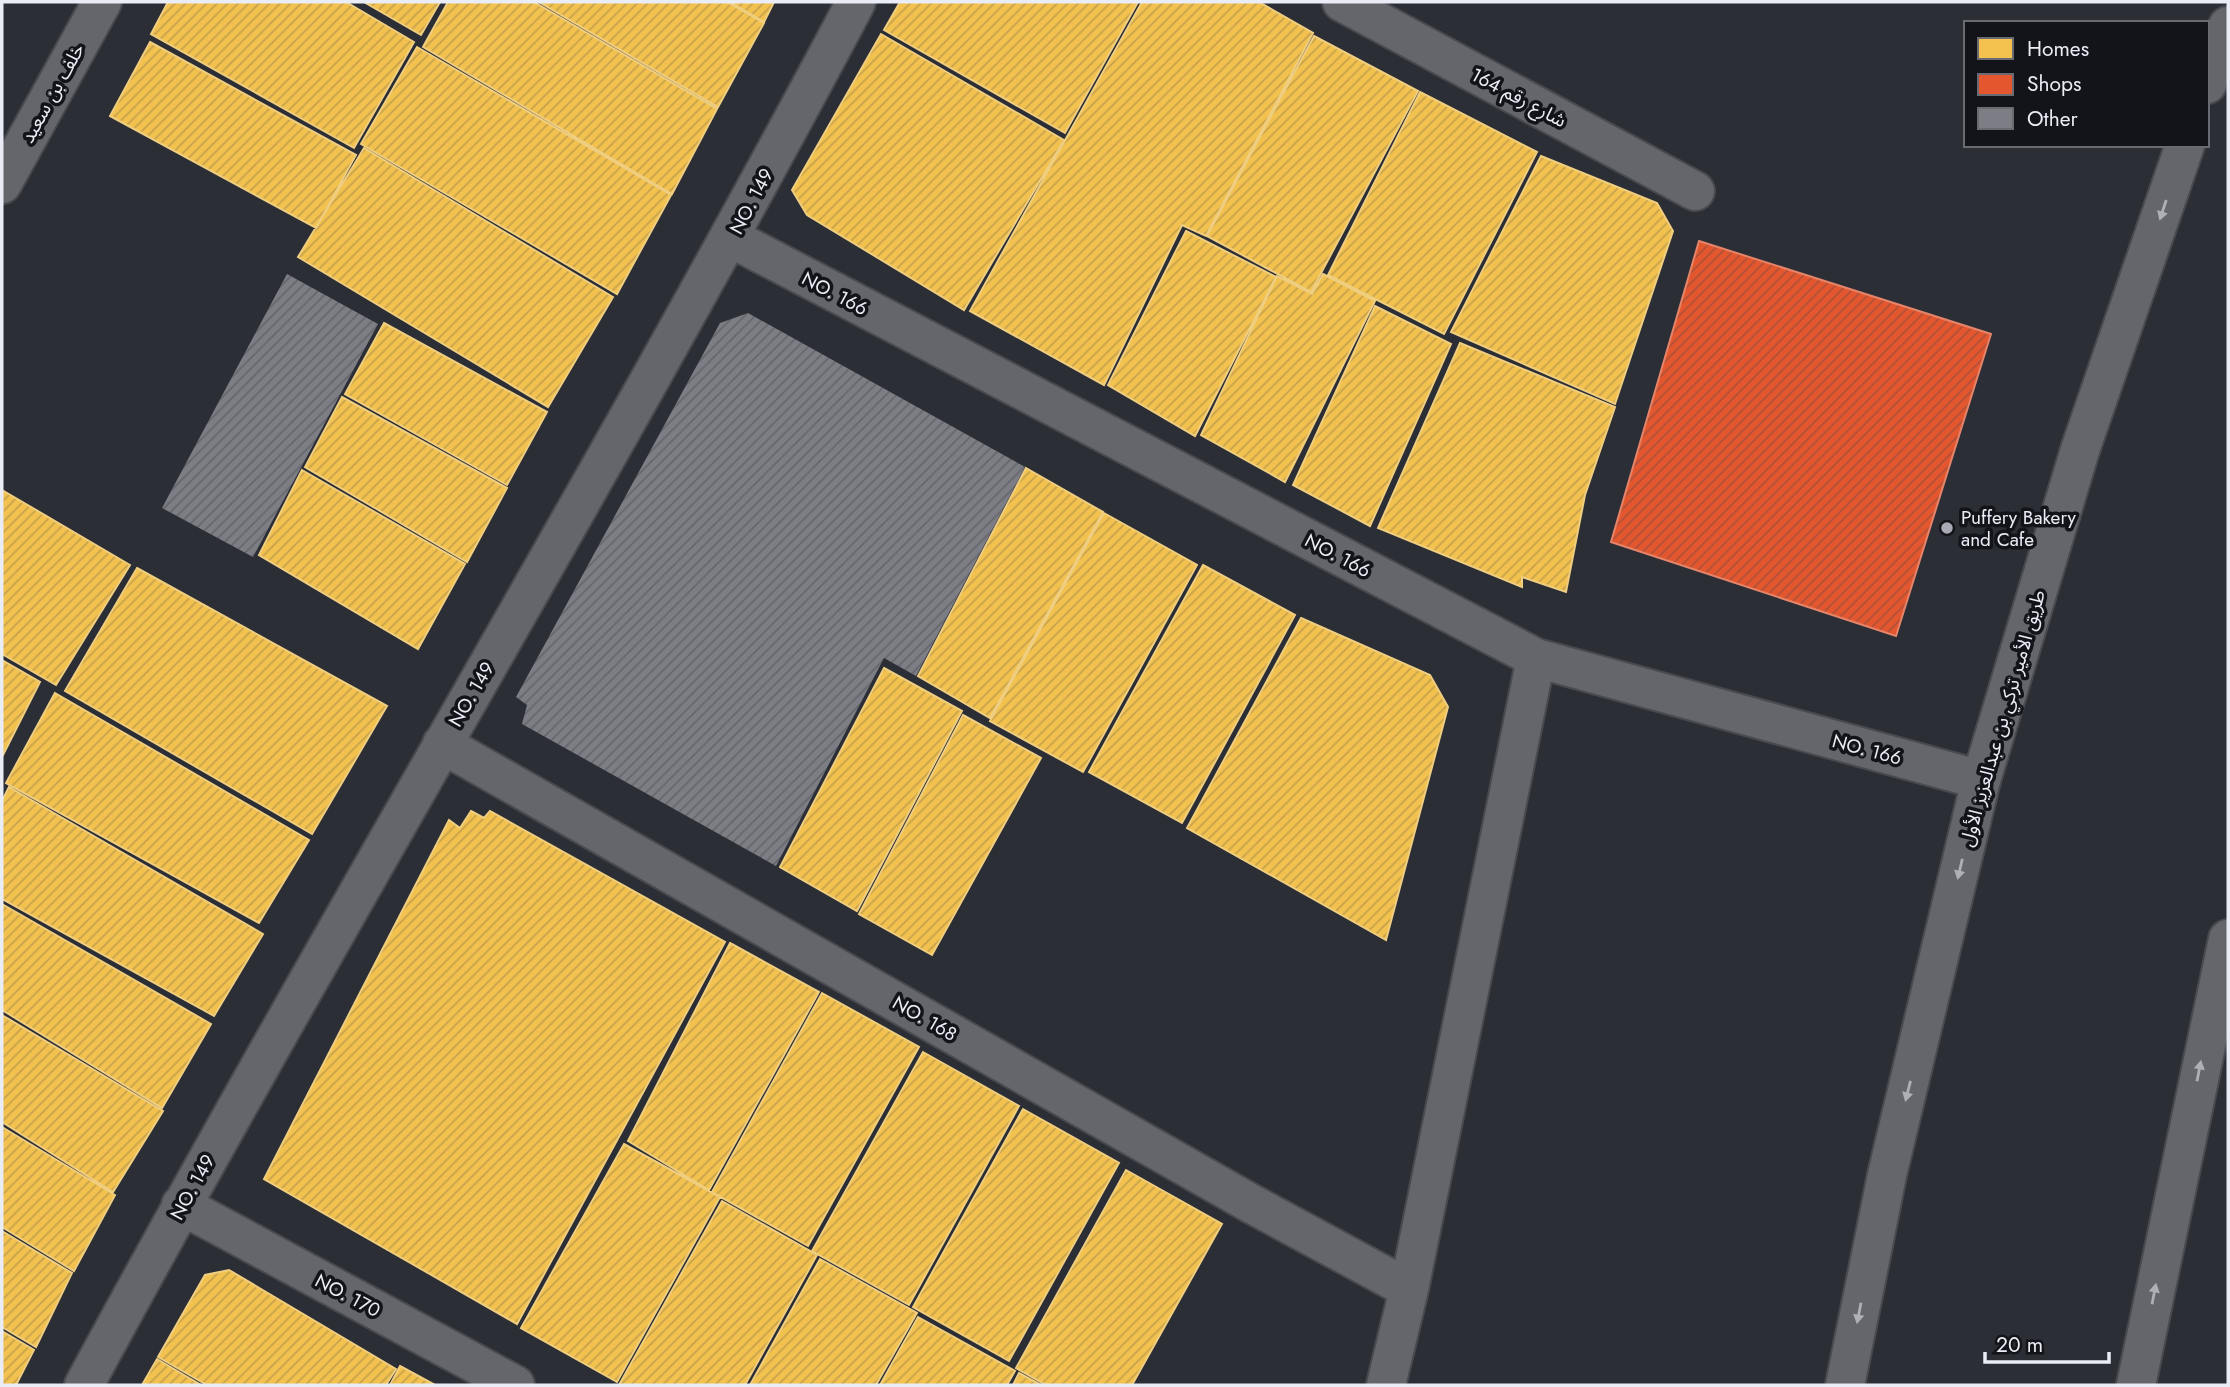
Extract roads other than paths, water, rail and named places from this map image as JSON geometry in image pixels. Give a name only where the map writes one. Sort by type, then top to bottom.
[{"type":"street","name":"خلف بن سعيد","points":[[2,184],[102,2]]},
{"type":"street","name":"NO. 149","points":[[84,1385],[181,1205],[731,238],[856,2]]},
{"type":"street","name":"شارع رقم 164","points":[[1342,2],[1695,191]]},
{"type":"street","points":[[2209,78],[2228,26]]},
{"type":"street","name":"طريق الأمير تركي بن عبدالعزيز الأول","points":[[1845,1385],[1887,1175],[1980,780],[2080,450],[2184,147]]},
{"type":"street","name":"NO. 166","points":[[731,238],[1536,658],[1980,780]]},
{"type":"street","points":[[1386,1385],[1409,1289],[1536,658]]},
{"type":"street","name":"NO. 168","points":[[442,744],[1250,1203],[1409,1289]]},
{"type":"street","points":[[2136,1385],[2228,939]]},
{"type":"street","name":"NO. 170","points":[[181,1205],[514,1385]]},
{"type":"place","name":"Puffery Bakery and Cafe","points":[[1947,528]]}]
